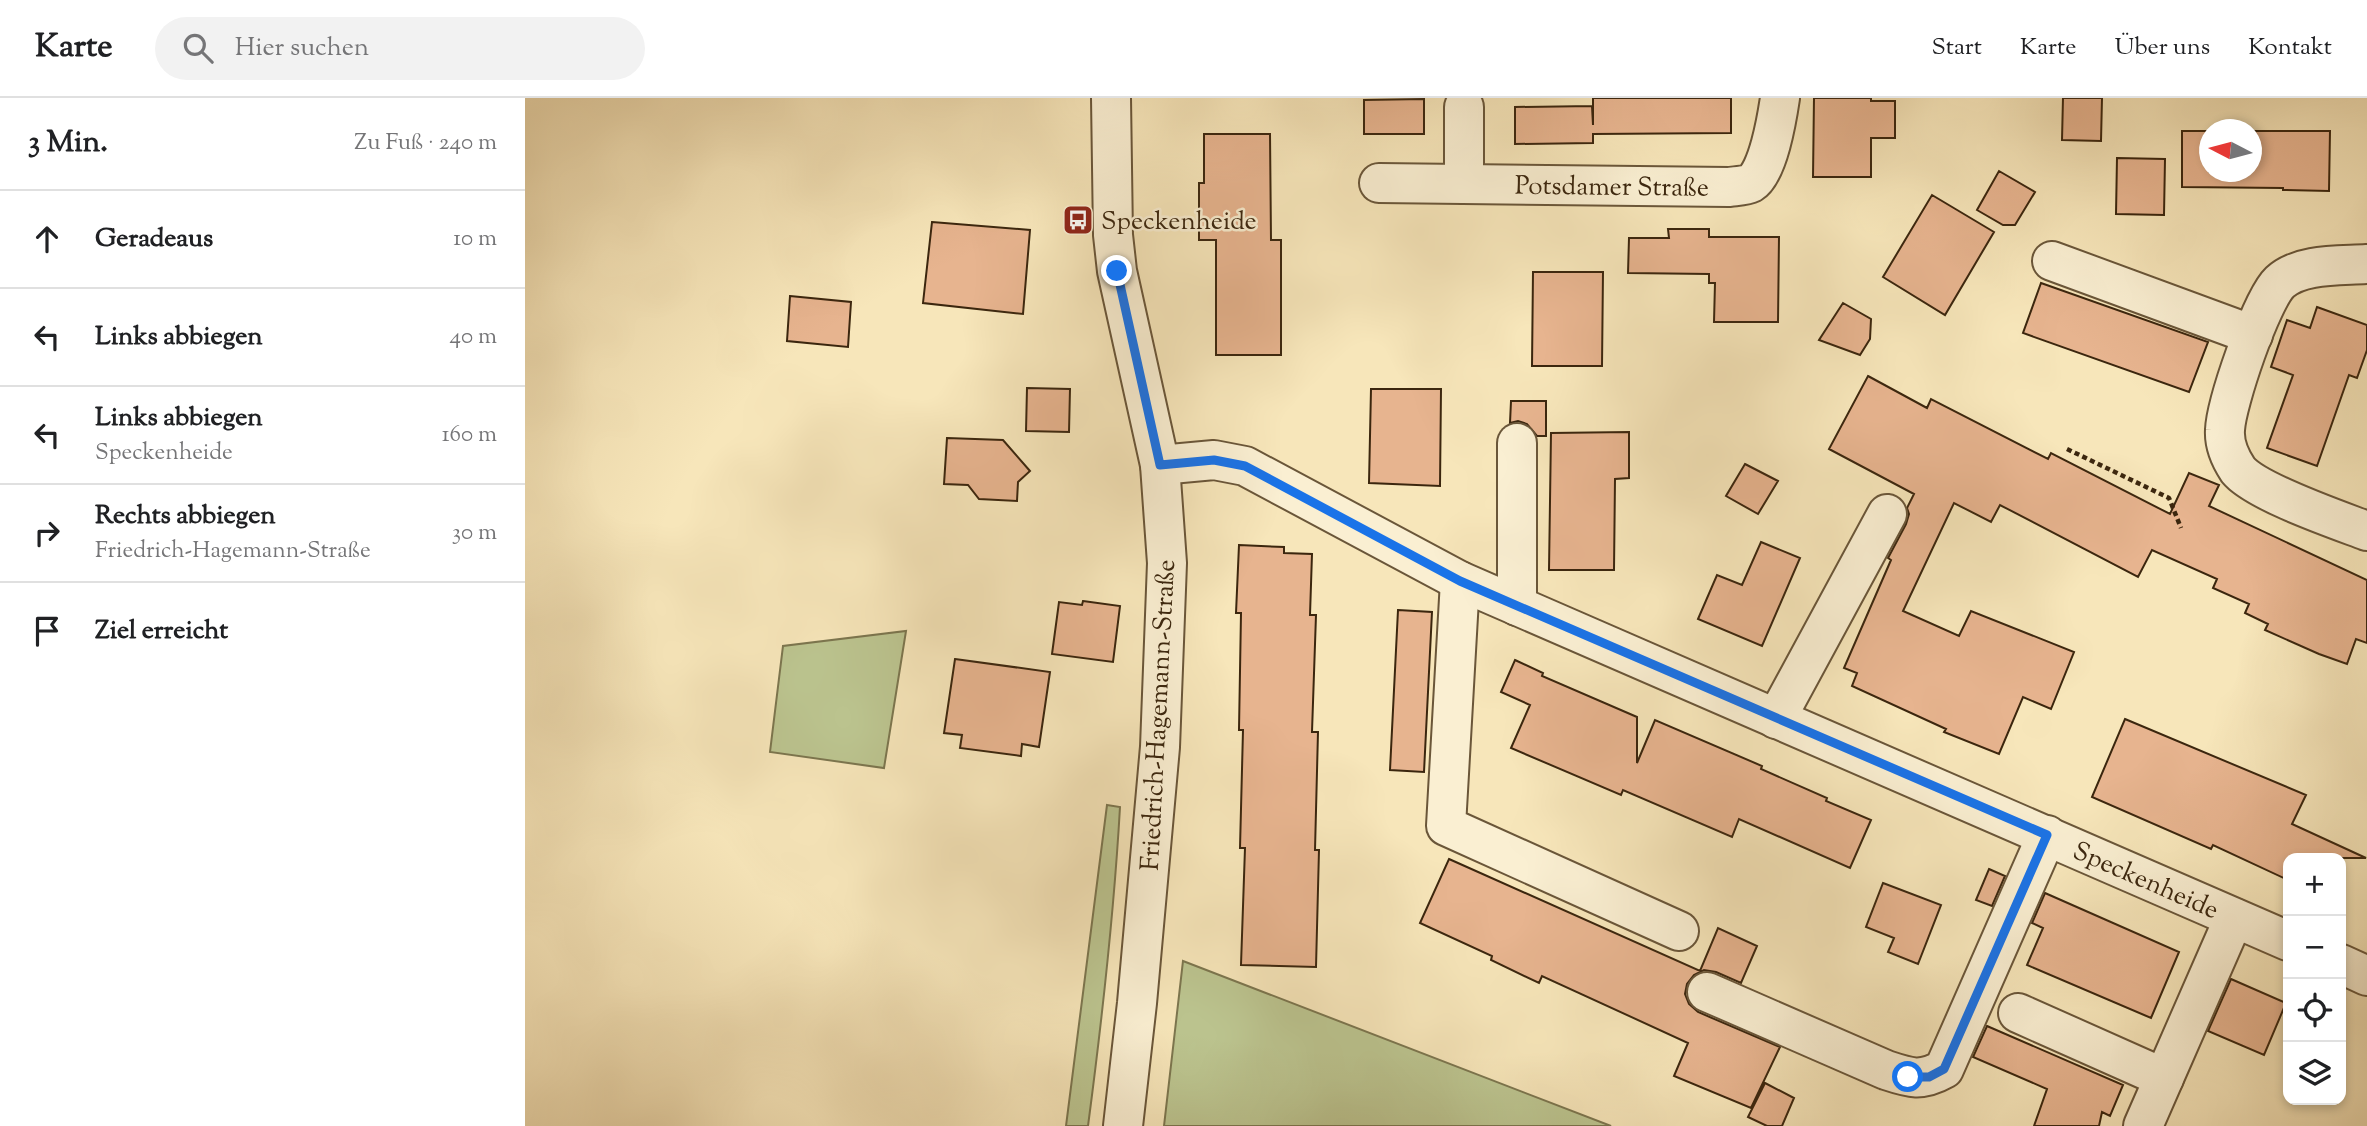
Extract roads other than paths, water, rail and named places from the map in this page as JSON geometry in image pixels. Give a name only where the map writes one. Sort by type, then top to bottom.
[{"type":"street","name":"Friedrich-Hagemann-Straße","points":[[1111,98],[1113,235],[1117,271],[1160,465],[1167,564],[1161,734],[1123,1126]]},
{"type":"street","name":"Potsdamer Straße","points":[[1379,183],[1729,187],[1750,184],[1761,174],[1777,119],[1780,98]]},
{"type":"street","points":[[1464,107],[1464,184]]},
{"type":"street","points":[[2052,261],[2253,334]]},
{"type":"street","points":[[2367,264],[2309,269],[2281,281],[2269,297],[2253,334],[2226,413],[2224,434],[2228,454],[2240,472],[2257,485],[2367,531]]},
{"type":"street","points":[[1517,443],[1517,606]]},
{"type":"street","name":"Speckenheide","points":[[1160,465],[1214,460],[1245,466],[1460,581],[2283,939]]},
{"type":"street","points":[[1776,719],[1887,514]]},
{"type":"street","points":[[1460,581],[1446,826],[1679,931]]},
{"type":"street","points":[[1707,992],[1886,1070],[1908,1077],[1929,1077],[1944,1069],[2047,835]]},
{"type":"street","points":[[2143,1126],[2234,918]]},
{"type":"street","points":[[2346,966],[2367,976]]},
{"type":"street","points":[[2018,1013],[2164,1078]]},
{"type":"place","name":"Speckenheide","points":[[1078,220]]}]
